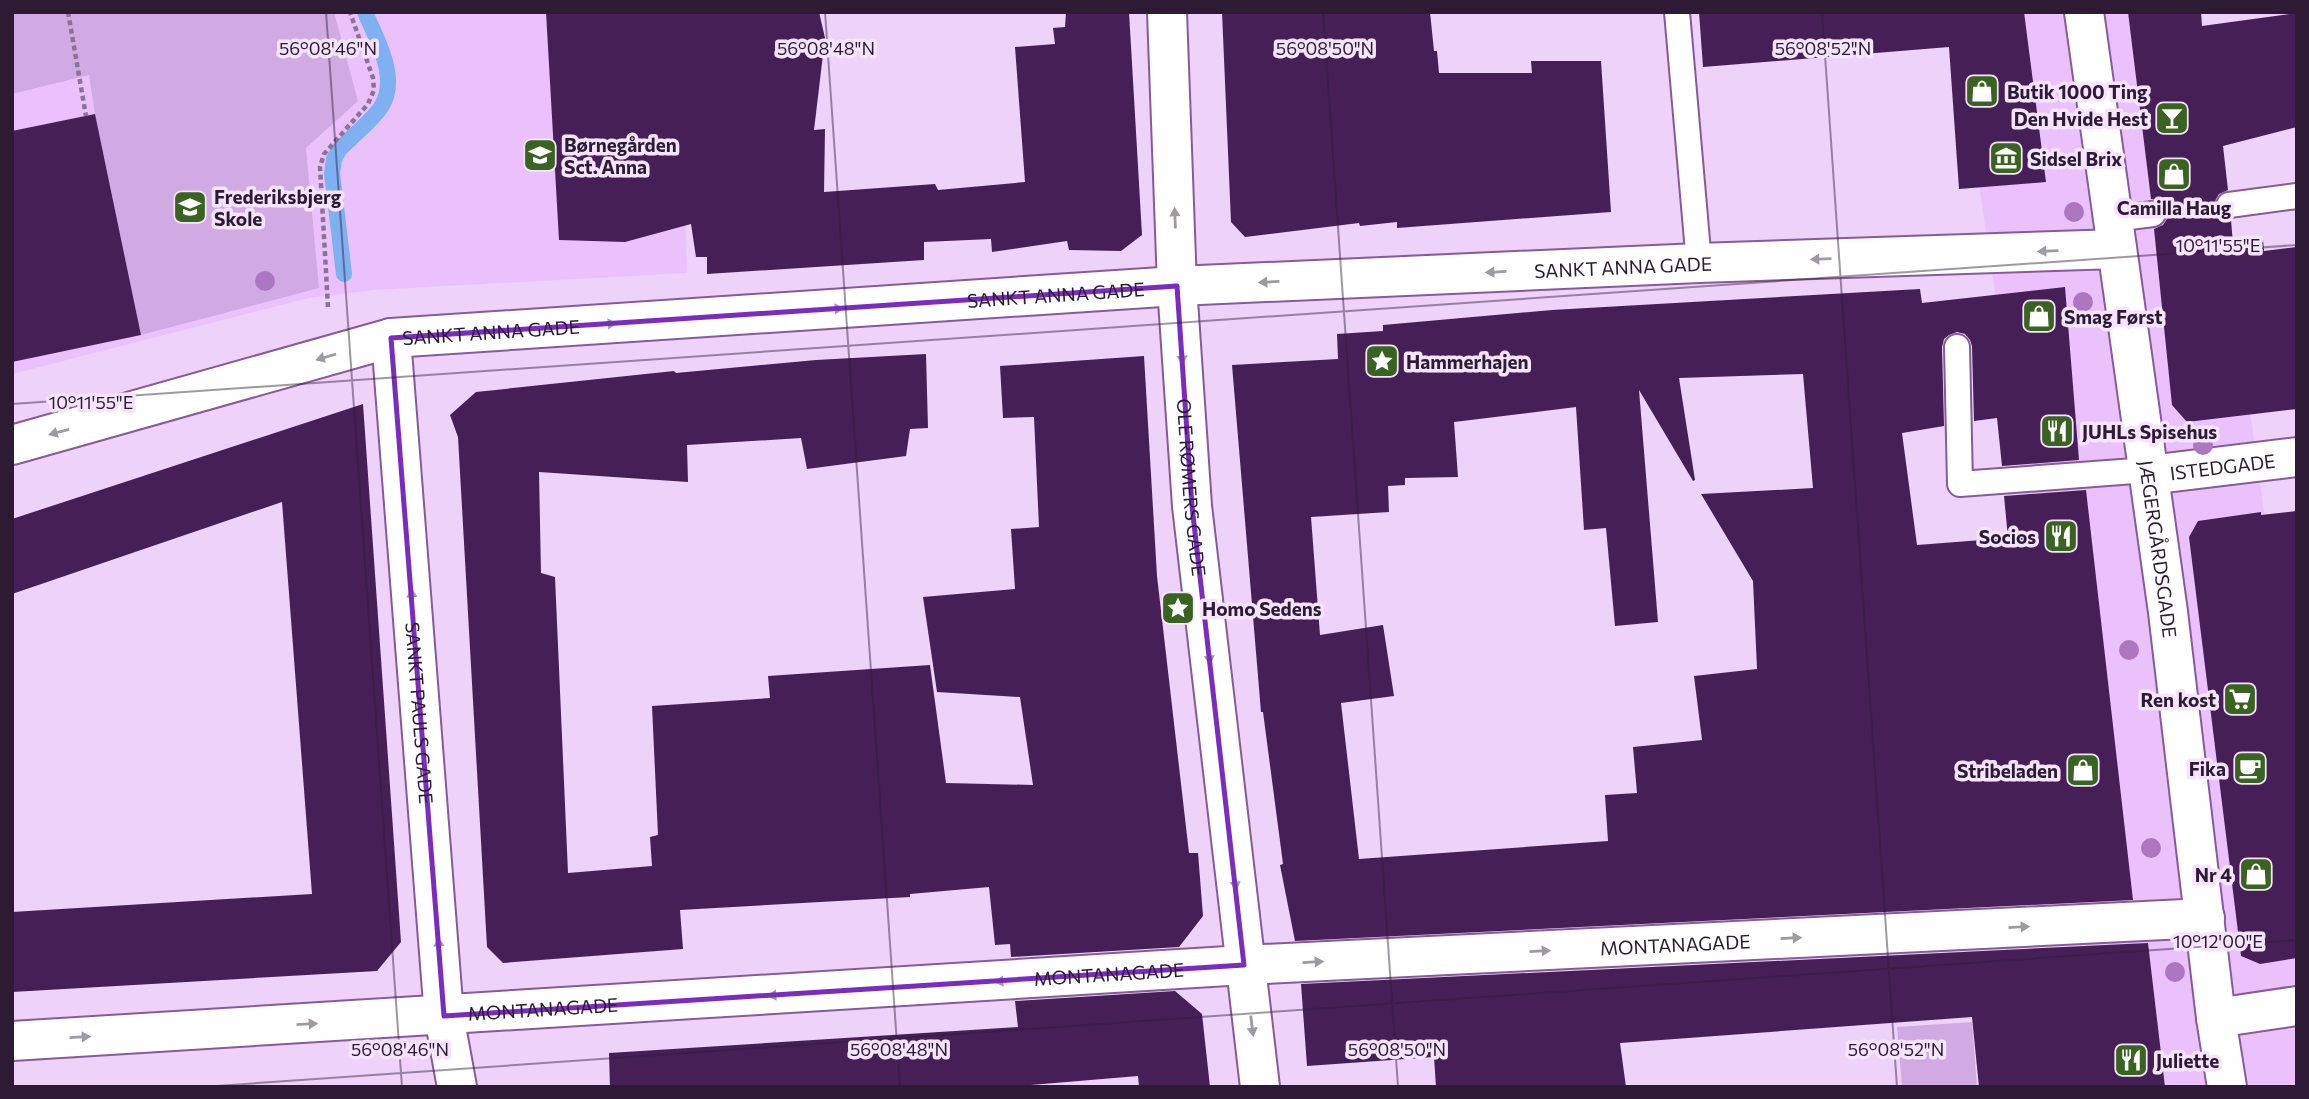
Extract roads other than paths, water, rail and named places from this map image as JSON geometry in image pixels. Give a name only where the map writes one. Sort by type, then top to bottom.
[{"type":"street","name":"OLE RØMERS GADE","points":[[1167,12],[1177,286],[1192,506],[1260,1087]]},
{"type":"street","name":"JÆGERGÅRDSGADE","points":[[2084,12],[2170,625],[2216,1018],[2227,1087]]},
{"type":"street","name":"SANKT ANNA GADE","points":[[12,445],[391,338],[1177,286],[1699,263],[2115,234]]},
{"type":"street","name":"SANKT PAULS GADE","points":[[391,338],[444,1016],[457,1087]]},
{"type":"street","name":"ISTEDGADE","points":[[2148,473],[2297,457]]},
{"type":"street","name":"MONTANAGADE","points":[[12,1041],[1244,965],[2205,918]]},
{"type":"street","points":[[2216,1018],[2297,1006]]},
{"type":"lane","points":[[1677,12],[1699,263]]},
{"type":"lane","points":[[2229,205],[2297,196]]},
{"type":"lane","points":[[2115,234],[2153,214]]},
{"type":"lane","points":[[1956,347],[1960,484],[2148,473]]},
{"type":"waterway","points":[[344,274],[332,173],[334,159],[339,150],[381,107],[388,84],[380,46],[365,12]]},
{"type":"place","name":"Butik 1000 Ting","points":[[1982,91]]},
{"type":"place","name":"Den Hvide Hest","points":[[2172,118]]},
{"type":"place","name":"Børnegården Sct. Anna","points":[[540,155]]},
{"type":"place","name":"Sidsel Brix","points":[[2006,158]]},
{"type":"place","name":"Camilla Haug","points":[[2174,174]]},
{"type":"place","name":"Frederiksbjerg Skole","points":[[190,207]]},
{"type":"place","name":"Smag Først","points":[[2039,316]]},
{"type":"place","name":"Hammerhajen","points":[[1382,361]]},
{"type":"place","name":"JUHLs Spisehus","points":[[2057,431]]},
{"type":"place","name":"Socios","points":[[2061,536]]},
{"type":"place","name":"Homo Sedens","points":[[1178,608]]},
{"type":"place","name":"Ren kost","points":[[2240,699]]},
{"type":"place","name":"Fika","points":[[2250,768]]},
{"type":"place","name":"Stribeladen","points":[[2083,770]]},
{"type":"place","name":"Nr 4","points":[[2256,874]]},
{"type":"place","name":"Juliette","points":[[2131,1060]]}]
